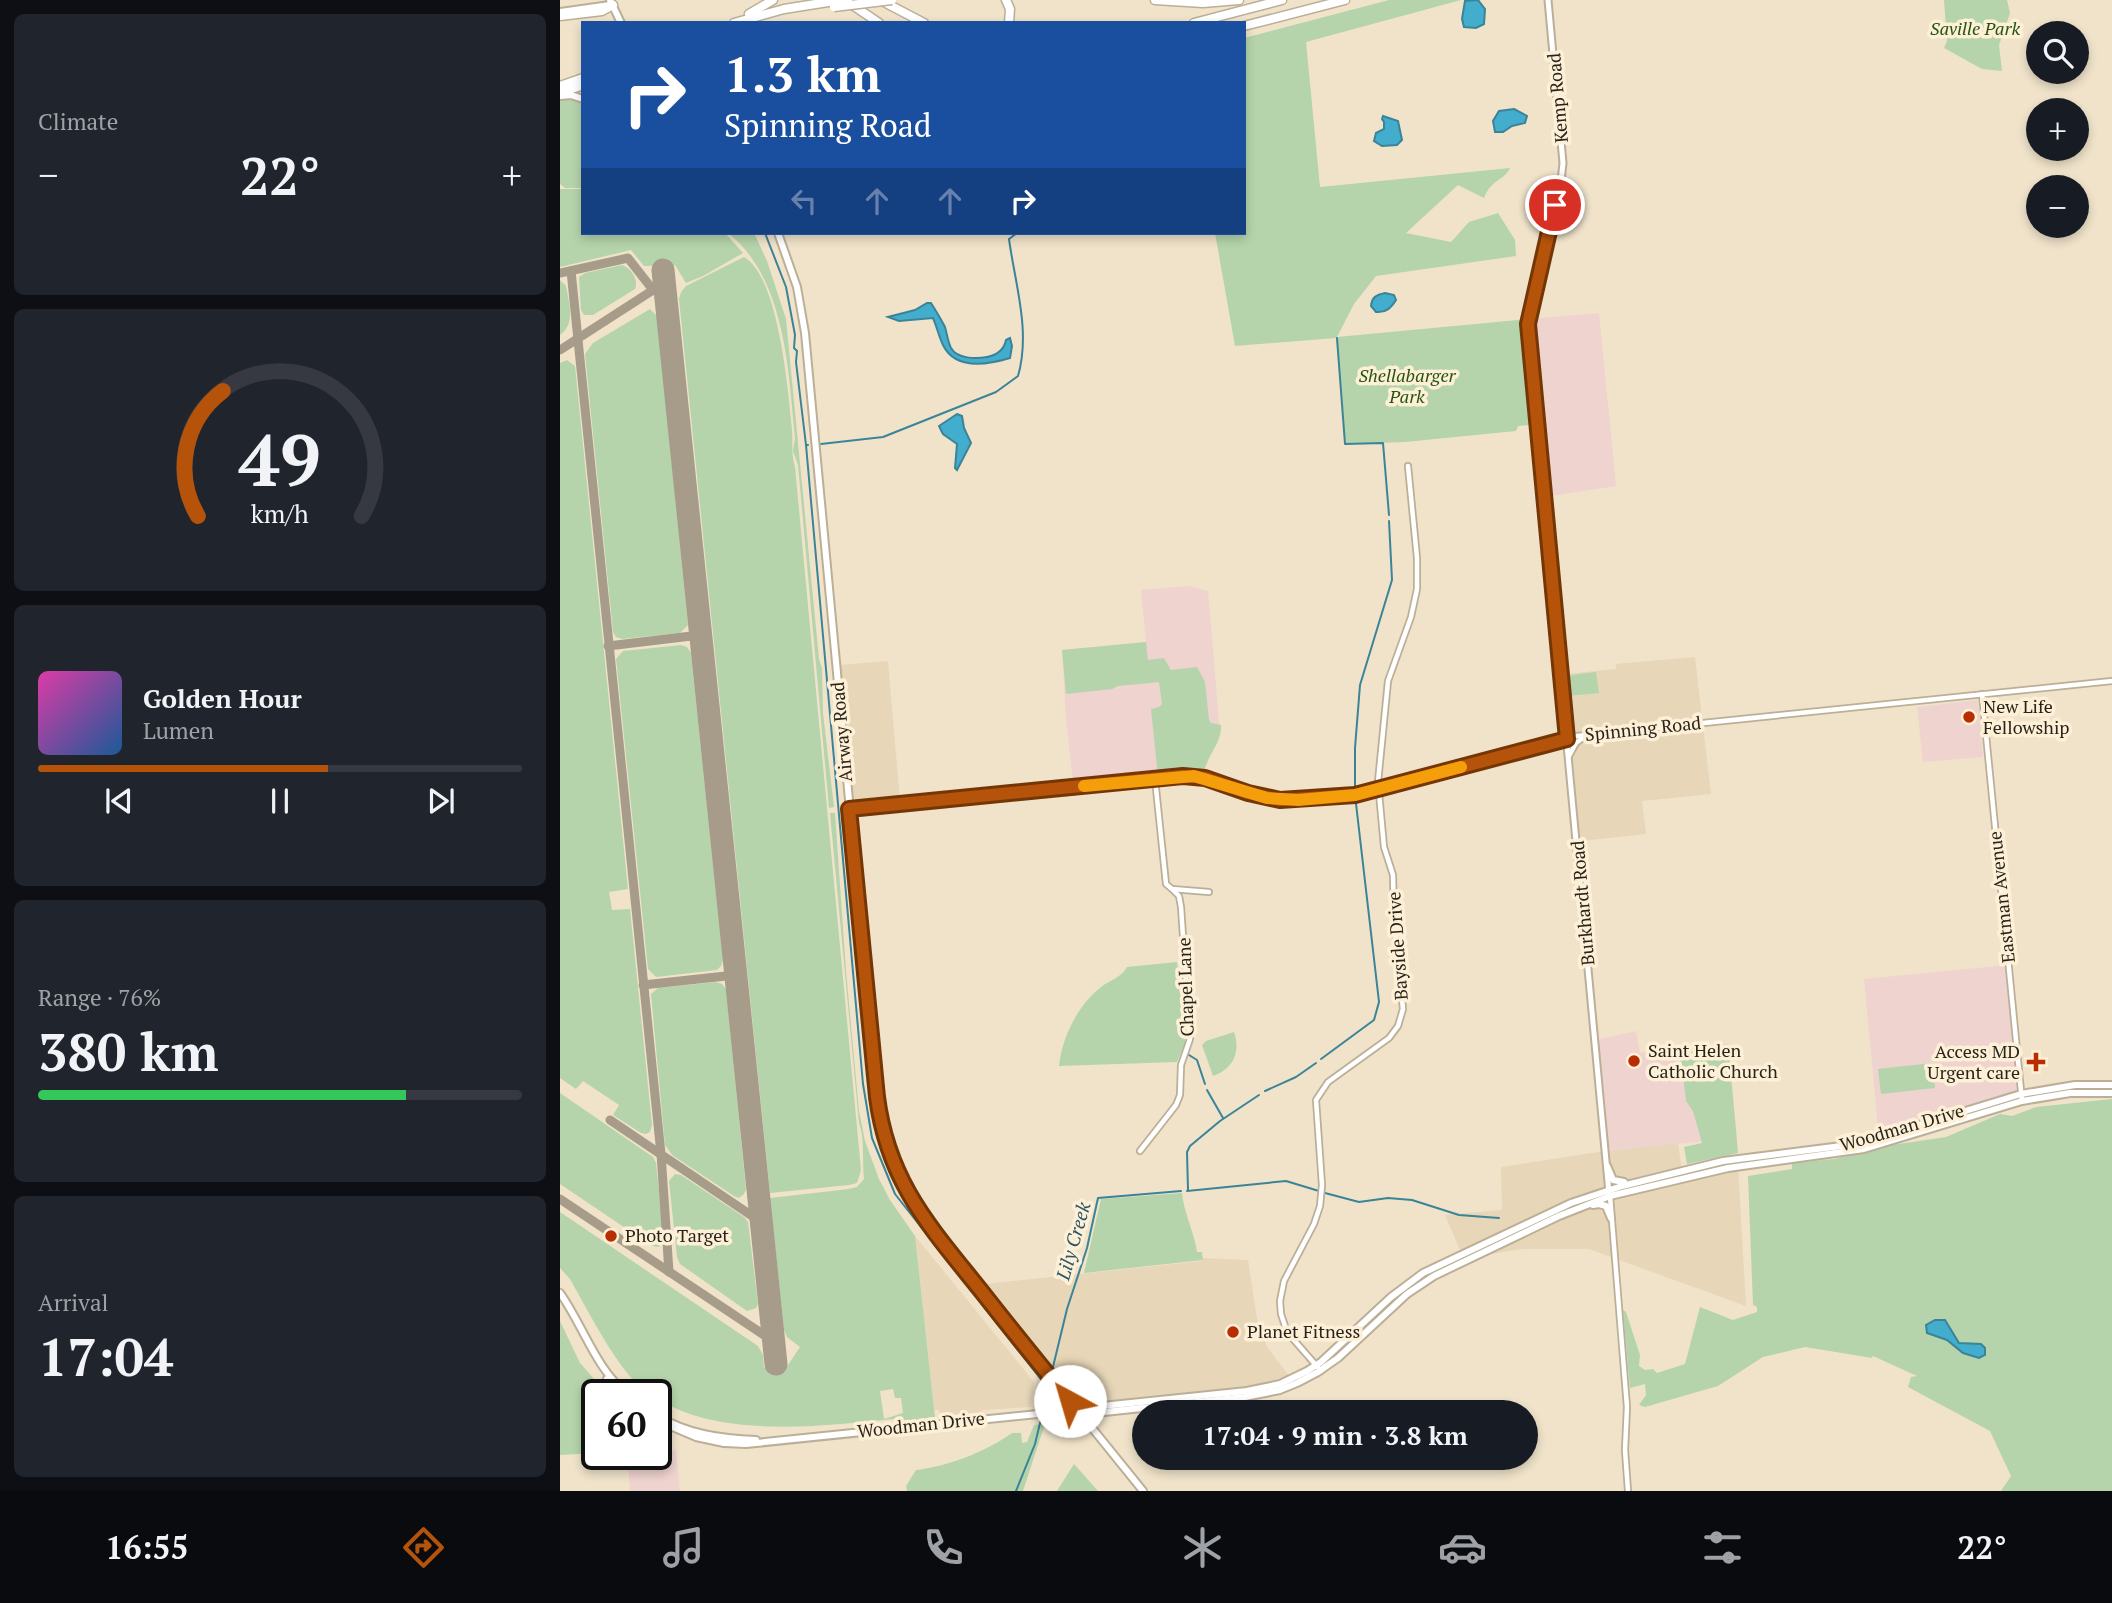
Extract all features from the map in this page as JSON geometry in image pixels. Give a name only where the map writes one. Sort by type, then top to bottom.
[{"type":"highway","points":[[737,21],[774,0]]},
{"type":"highway","points":[[760,21],[847,0],[876,21]]},
{"type":"highway","points":[[873,0],[908,21]]},
{"type":"highway","points":[[880,0],[920,21]]},
{"type":"highway","points":[[740,21],[784,9],[892,0]]},
{"type":"highway","points":[[1006,0],[1010,9],[1009,21]]},
{"type":"highway","points":[[1155,0],[1203,3],[1239,0]]},
{"type":"highway","points":[[1202,21],[1282,0]]},
{"type":"highway","points":[[1246,25],[1345,0]]},
{"type":"highway","points":[[560,14],[602,11],[611,3]]},
{"type":"highway","points":[[560,80],[581,78]]},
{"type":"highway","points":[[560,86],[581,79]]},
{"type":"highway","points":[[560,95],[581,86]]},
{"type":"main road","name":"Kemp Road","points":[[1528,319],[1563,172],[1548,0]]},
{"type":"main road","points":[[611,3],[620,21]]},
{"type":"main road","points":[[560,95],[581,98]]},
{"type":"main road","name":"Airway Road","points":[[779,235],[799,294],[811,388],[881,1127],[892,1162],[905,1189],[928,1225],[1143,1491]]},
{"type":"main road","name":"Burkhardt Road","points":[[1528,319],[1609,1193]]},
{"type":"main road","name":"Woodman Drive","points":[[1609,1193],[1646,1179],[1723,1161],[1857,1144],[2022,1097],[2075,1085],[2112,1085]]},
{"type":"main road","name":"Woodman Drive","points":[[1609,1193],[1728,1168],[1864,1149],[2022,1097],[2112,1093]]},
{"type":"main road","points":[[1607,1166],[1610,1177],[1618,1183],[1646,1179]]},
{"type":"main road","points":[[1078,1411],[1095,1413],[1259,1395],[1297,1383],[1318,1368],[1391,1297],[1423,1273],[1559,1208],[1609,1193]]},
{"type":"main road","points":[[1078,1411],[1264,1388],[1295,1378],[1338,1358],[1407,1293],[1424,1281],[1609,1193]]},
{"type":"main road","points":[[1574,1210],[1602,1204],[1611,1218]]},
{"type":"main road","points":[[560,1293],[597,1359],[613,1379]]},
{"type":"main road","points":[[560,1299],[594,1361],[609,1379]]},
{"type":"main road","points":[[1049,1376],[1062,1405],[1057,1412]]},
{"type":"main road","name":"Woodman Drive","points":[[672,1427],[686,1434],[713,1441],[749,1444],[1078,1411]]},
{"type":"main road","points":[[1095,1413],[1091,1419],[1096,1433]]},
{"type":"street","name":"Bayside Drive","points":[[1318,1368],[1287,1332],[1280,1301],[1284,1281],[1314,1224],[1320,1206],[1322,1184],[1317,1100],[1328,1082],[1390,1038],[1398,1026],[1403,1009],[1394,920],[1394,882],[1384,847],[1378,789],[1388,681],[1411,617],[1417,589],[1417,558],[1408,466]]},
{"type":"street","name":"Spinning Road","points":[[849,809],[1154,779],[1199,777],[1280,800],[1355,795],[1587,735],[2112,681]]},
{"type":"street","name":"Eastman Avenue","points":[[1982,694],[2022,1097]]},
{"type":"street","points":[[1569,756],[1576,743],[1587,735]]},
{"type":"street","name":"Chapel Lane","points":[[1140,1151],[1180,1096],[1181,1065],[1188,1047],[1189,1031],[1180,898],[1164,881],[1154,779]]},
{"type":"street","points":[[1172,889],[1209,892]]},
{"type":"street","name":"Burkhardt Road","points":[[1609,1193],[1627,1407],[1625,1450],[1628,1490]]},
{"type":"shaded area","points":[[1599,313],[1616,486],[1544,497],[1528,319]]},
{"type":"shaded area","points":[[1189,586],[1208,591],[1220,733],[1204,771],[1199,774],[1073,782],[1062,650],[1146,642],[1141,590]]},
{"type":"shaded area","points":[[1695,657],[1711,794],[1642,801],[1646,834],[1580,841],[1565,674],[1616,669],[1616,664]]},
{"type":"shaded area","points":[[888,661],[900,801],[854,805],[840,665]]},
{"type":"shaded area","points":[[1978,700],[1983,757],[1923,762],[1917,707]]},
{"type":"shaded area","points":[[2008,965],[2021,1093],[1879,1137],[1864,979]]},
{"type":"shaded area","points":[[1636,1031],[1640,1053],[1728,1044],[1737,1138],[1605,1151],[1596,1040]]},
{"type":"shaded area","points":[[1678,1143],[1683,1177],[1738,1166],[1746,1306],[1589,1249],[1521,1249],[1491,1254],[1469,1262],[1459,1248],[1445,1215],[1502,1210],[1501,1167]]},
{"type":"shaded area","points":[[915,1236],[1034,1382],[1031,1407],[984,1410],[975,1415],[940,1418],[939,1410],[934,1410]]},
{"type":"shaded area","points":[[1202,1258],[1248,1260],[1257,1319],[1266,1345],[1289,1376],[1241,1388],[1087,1403],[1079,1400],[985,1284],[1202,1261]]},
{"type":"shaded area","points":[[672,1450],[676,1450],[680,1491],[630,1491],[628,1470],[672,1470]]},
{"type":"green space","name":"Shellabarger Park","points":[[1389,0],[1461,0],[1306,42],[1320,187],[1510,168],[1490,187],[1484,198],[1458,185],[1406,233],[1451,242],[1469,222],[1498,213],[1515,240],[1516,256],[1376,276],[1354,304],[1337,337],[1528,319],[1538,424],[1518,426],[1516,431],[1405,442],[1345,444],[1336,338],[1235,346],[1215,235],[1246,235],[1246,37]]},
{"type":"green space","name":"Saville Park","points":[[1944,0],[2007,0],[2010,13],[1999,45],[2002,71],[1982,69],[1944,48],[1947,41]]},
{"type":"green space","points":[[571,97],[581,100],[581,188],[565,188],[560,184],[560,98]]},
{"type":"green space","points":[[560,189],[581,189],[581,235],[727,235],[743,253],[686,283],[675,265],[644,266],[631,250],[560,267]]},
{"type":"green space","points":[[730,235],[755,235],[767,261],[786,319],[822,668],[823,713],[834,807],[829,808],[798,465],[793,451],[795,438],[786,355],[773,300],[762,275],[747,252]]},
{"type":"green space","points":[[744,257],[756,269],[774,310],[788,389],[861,1170],[857,1183],[770,1193],[679,299],[686,286]]},
{"type":"green space","points":[[622,265],[633,275],[635,289],[593,315],[584,315],[581,310],[579,277],[585,273]]},
{"type":"green space","points":[[560,280],[566,286],[570,319],[560,335]]},
{"type":"green space","points":[[650,309],[657,316],[688,625],[680,633],[622,639],[616,637],[613,632],[585,354],[593,343]]},
{"type":"green space","points":[[567,360],[575,366],[628,889],[609,892],[612,910],[630,909],[652,1125],[650,1132],[646,1134],[613,1115],[619,1105],[583,1081],[576,1089],[560,1078],[560,363]]},
{"type":"green space","points":[[1146,642],[1148,660],[1164,658],[1171,670],[1197,667],[1205,682],[1209,720],[1221,725],[1221,731],[1204,771],[1199,774],[1158,776],[1151,709],[1162,704],[1159,682],[1066,694],[1062,650]]},
{"type":"green space","points":[[681,645],[687,647],[691,653],[723,960],[717,970],[656,977],[648,969],[616,659],[623,651]]},
{"type":"green space","points":[[1596,672],[1599,693],[1567,696],[1565,676]]},
{"type":"green space","points":[[830,813],[835,813],[859,1111],[865,1141],[879,1179],[915,1236],[935,1418],[911,1422],[894,1419],[804,1426],[740,1425],[710,1420],[672,1406],[672,1379],[632,1379],[608,1346],[570,1279],[560,1268],[560,1212],[758,1346],[763,1355],[764,1368],[788,1365],[800,1347],[787,1337],[784,1330],[770,1198],[857,1187],[864,1179],[859,1123]],"holes":[[[893,1389],[895,1398],[901,1398],[903,1413],[884,1419],[880,1391]]]},
{"type":"green space","points":[[1177,962],[1185,1043],[1177,1062],[1059,1066],[1072,1022],[1093,994],[1127,967]]},
{"type":"green space","points":[[716,982],[726,989],[746,1189],[739,1198],[672,1155],[665,1145],[651,994],[658,988]]},
{"type":"green space","points":[[1234,1032],[1234,1059],[1226,1069],[1213,1076],[1202,1045],[1206,1041]]},
{"type":"green space","points":[[1728,1044],[1738,1153],[1687,1164],[1684,1147],[1702,1143],[1693,1111],[1686,1101],[1680,1049]]},
{"type":"green space","points":[[1932,1063],[1935,1088],[1881,1094],[1878,1069]]},
{"type":"green space","points":[[560,1093],[653,1157],[656,1163],[664,1240],[659,1247],[652,1246],[560,1184]]},
{"type":"green space","points":[[2112,1099],[2112,1491],[2001,1491],[2011,1476],[1990,1431],[1908,1387],[1911,1377],[1917,1376],[1873,1356],[1872,1358],[1805,1347],[1763,1357],[1718,1386],[1645,1407],[1639,1405],[1646,1395],[1645,1384],[1630,1388],[1623,1310],[1640,1355],[1639,1366],[1645,1370],[1653,1369],[1657,1373],[1685,1364],[1700,1307],[1733,1320],[1757,1312],[1757,1307],[1753,1305],[1748,1176],[1792,1169],[1792,1163],[1834,1159],[1892,1145],[1946,1137],[2000,1114],[2012,1116],[2036,1107]]},
{"type":"green space","points":[[675,1174],[681,1175],[748,1222],[758,1304],[756,1308],[747,1311],[680,1264],[669,1181]]},
{"type":"green space","points":[[1182,1193],[1197,1252],[1202,1252],[1203,1260],[1084,1273],[1101,1199]]},
{"type":"green space","points":[[560,1321],[580,1363],[594,1379],[581,1379],[581,1454],[560,1455]]},
{"type":"green space","points":[[1045,1424],[1023,1491],[907,1491],[906,1486],[916,1470],[966,1457],[1012,1433],[1021,1433],[1022,1443],[1027,1442],[1034,1425]]},
{"type":"green space","points":[[1074,1464],[1098,1491],[1057,1491]]},
{"type":"water","points":[[1478,0],[1485,9],[1484,24],[1476,28],[1464,27],[1462,19],[1465,1]]},
{"type":"water","points":[[1514,109],[1527,116],[1525,123],[1512,126],[1503,132],[1495,132],[1493,121],[1499,111]]},
{"type":"water","points":[[1383,116],[1398,121],[1402,140],[1397,145],[1382,146],[1374,141],[1376,133],[1384,129]]},
{"type":"water","points":[[1385,293],[1394,295],[1396,300],[1383,312],[1376,312],[1371,306],[1372,300]]},
{"type":"water","points":[[931,303],[945,327],[954,352],[972,358],[991,356],[1000,351],[1010,338],[1010,358],[982,364],[963,362],[948,353],[933,318],[899,321],[888,317],[915,310]]},
{"type":"water","points":[[957,414],[962,416],[971,443],[957,470],[957,444],[943,434],[939,426]]},
{"type":"water","points":[[1935,1320],[1945,1320],[1959,1343],[1981,1344],[1985,1348],[1985,1355],[1979,1358],[1963,1353],[1947,1340],[1927,1333],[1926,1325]]},
{"type":"waterway","points":[[766,235],[786,287],[795,335],[794,348],[797,351],[806,445]]},
{"type":"waterway","points":[[821,444],[883,437],[996,392],[1018,376],[1023,342],[1021,308],[1009,239],[1014,235]]},
{"type":"waterway","points":[[1337,338],[1345,444],[1383,443],[1389,515]]},
{"type":"waterway","points":[[808,445],[863,1084],[872,1138],[895,1194],[1047,1387]]},
{"type":"waterway","points":[[1321,1059],[1374,1020],[1379,1002],[1355,795],[1355,748],[1360,685],[1392,580],[1389,521]]},
{"type":"waterway","points":[[1189,1055],[1197,1060],[1205,1084]]},
{"type":"waterway","points":[[1265,1091],[1296,1077],[1316,1063]]},
{"type":"waterway","points":[[1207,1090],[1223,1118]]},
{"type":"waterway","points":[[1188,1190],[1187,1152],[1190,1146],[1220,1121],[1259,1095]]},
{"type":"waterway","points":[[1187,1191],[1286,1181],[1319,1191]]},
{"type":"waterway","name":"Lily Creek","points":[[1052,1371],[1067,1309],[1087,1248],[1098,1198],[1181,1191]]},
{"type":"waterway","points":[[1325,1193],[1359,1202],[1388,1198],[1412,1200],[1459,1215],[1499,1218]]},
{"type":"waterway","name":"Lily Creek","points":[[1043,1409],[1047,1387]]},
{"type":"waterway","name":"Lily Creek","points":[[1016,1491],[1035,1444],[1041,1419]]},
{"type":"taxiway","points":[[560,273],[628,258],[653,290]]},
{"type":"taxiway","points":[[571,271],[661,1154],[669,1272]]},
{"type":"taxiway","points":[[560,350],[664,283]]},
{"type":"taxiway","points":[[608,646],[700,635]]},
{"type":"taxiway","points":[[643,985],[735,975]]},
{"type":"taxiway","points":[[610,1120],[761,1222]]},
{"type":"taxiway","points":[[560,1199],[773,1341]]},
{"type":"runway","points":[[663,270],[776,1364]]},
{"type":"slow traffic","points":[[1084,786],[1194,776],[1267,798],[1298,800],[1355,795],[1461,767]]},
{"type":"place","name":"New Life Fellowship","points":[[1969,717]]},
{"type":"place","name":"Saint Helen Catholic Church","points":[[1634,1061]]},
{"type":"place","name":"Access MD Urgent care","points":[[2036,1062]]},
{"type":"place","name":"Photo Target","points":[[611,1236]]},
{"type":"place","name":"Planet Fitness","points":[[1233,1332]]},
{"type":"route","points":[[1070,1401],[928,1225],[905,1189],[892,1162],[883,1136],[877,1097],[849,809],[1183,776],[1205,778],[1248,793],[1280,800],[1355,795],[1567,739],[1528,324],[1555,205]]}]
